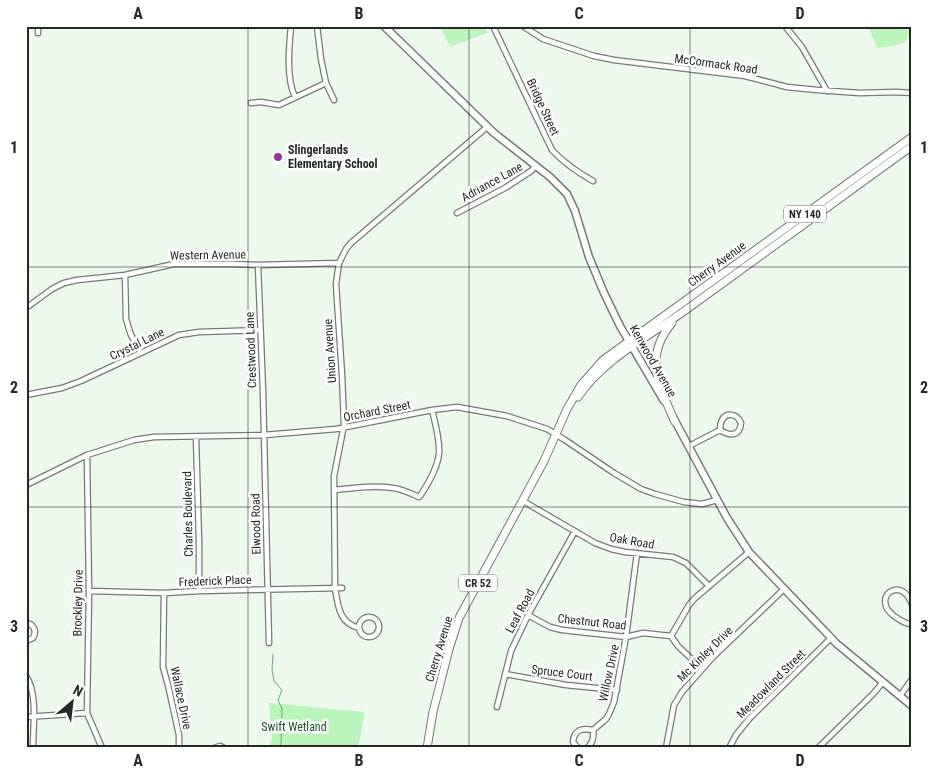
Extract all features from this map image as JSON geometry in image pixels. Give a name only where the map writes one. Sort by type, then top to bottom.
[{"type":"main road","name":"Kenwood Avenue","points":[[384,26],[487,127],[555,181],[566,193],[575,210],[593,268],[620,326],[689,446],[727,518],[749,552],[837,644],[912,706]]},
{"type":"main road","name":"Cherry Avenue","points":[[427,748],[428,734],[435,705],[459,618],[544,461],[557,431],[590,381],[630,344],[674,309],[912,137]]},
{"type":"main road","name":"Cherry Avenue","points":[[630,344],[680,315],[912,146]]},
{"type":"main road","name":"NY 140","points":[[675,422],[658,380],[656,357],[662,335],[680,315]]},
{"type":"street","points":[[38,26],[38,33]]},
{"type":"street","points":[[292,26],[290,70],[292,92],[295,97]]},
{"type":"street","points":[[317,26],[326,83],[334,100]]},
{"type":"street","name":"Bridge Street","points":[[493,26],[552,150],[573,169],[593,181]]},
{"type":"street","name":"McCormack Road","points":[[523,26],[543,39],[594,56],[614,60],[738,75],[787,87],[860,93],[912,93]]},
{"type":"street","points":[[785,26],[802,48],[827,91]]},
{"type":"street","points":[[251,103],[261,102],[278,105],[326,83]]},
{"type":"street","name":"Union Avenue","points":[[360,628],[352,626],[343,618],[337,602],[335,588],[335,467],[344,425],[336,284],[339,263],[346,249],[352,243],[487,127]]},
{"type":"street","name":"Adriance Lane","points":[[457,213],[504,188],[536,166]]},
{"type":"street","name":"Western Avenue","points":[[26,308],[52,289],[64,283],[125,275],[174,264],[258,265],[339,263]]},
{"type":"street","name":"Crestwood Lane","points":[[258,265],[264,435]]},
{"type":"street","points":[[125,275],[126,319],[132,336],[141,352]]},
{"type":"street","name":"Crystal Lane","points":[[26,395],[81,382],[141,352],[188,333],[260,330]]},
{"type":"street","name":"Orchard Street","points":[[26,485],[87,455],[134,440],[154,436],[196,437],[290,434],[343,428],[432,410],[457,407],[507,416],[557,431],[614,473],[641,489],[684,502],[702,504],[717,500]]},
{"type":"street","points":[[334,490],[381,487],[401,490],[419,497],[430,479],[439,454],[432,410]]},
{"type":"street","points":[[689,446],[720,430],[730,434],[736,433],[741,426],[740,421],[734,415],[729,414],[721,422],[720,430]]},
{"type":"street","name":"Elwood Road","points":[[264,435],[269,643]]},
{"type":"street","name":"Charles Boulevard","points":[[196,437],[199,591]]},
{"type":"street","name":"Brockley Drive","points":[[87,455],[87,713],[102,748]]},
{"type":"street","name":"Oak Road","points":[[523,501],[595,543],[611,549],[673,557],[686,563],[708,586]]},
{"type":"street","name":"Leaf Road","points":[[497,707],[511,651],[528,615],[575,531]]},
{"type":"street","points":[[702,669],[678,646],[671,636],[689,604],[749,552]]},
{"type":"street","name":"Willow Drive","points":[[578,748],[573,742],[576,731],[581,729],[593,730],[606,719],[617,690],[637,553]]},
{"type":"street","name":"Frederick Place","points":[[88,591],[164,593],[342,588]]},
{"type":"street","name":"Mc Kinley Drive","points":[[666,748],[674,705],[682,692],[712,658],[784,589]]},
{"type":"street","points":[[912,604],[909,596],[904,591],[894,589],[886,595],[886,608],[891,614],[903,622],[912,624]]},
{"type":"street","name":"Wallace Drive","points":[[164,593],[162,667],[179,735],[179,748]]},
{"type":"street","name":"Chestnut Road","points":[[528,615],[550,627],[562,630],[626,637],[643,633],[671,636]]},
{"type":"street","name":"Union Avenue","points":[[366,618],[375,619],[379,625],[376,634],[370,637],[364,636],[360,628],[361,622],[366,618]]},
{"type":"street","points":[[26,623],[32,624],[35,632],[33,638],[26,641]]},
{"type":"street","name":"Meadowland Street","points":[[728,748],[749,719],[831,638]]},
{"type":"street","name":"Spruce Court","points":[[505,674],[617,690]]},
{"type":"street","points":[[26,676],[33,691],[33,748]]},
{"type":"street","points":[[900,696],[912,679]]},
{"type":"street","points":[[818,748],[883,682]]},
{"type":"street","points":[[26,717],[87,713]]},
{"type":"street","name":"Willow Drive","points":[[587,748],[591,744],[594,734],[593,730]]},
{"type":"street","points":[[214,748],[220,746],[224,748]]},
{"type":"green space","points":[[440,26],[484,26],[487,33],[450,47]]},
{"type":"green space","points":[[868,26],[912,26],[912,31],[903,44],[877,48]]},
{"type":"green space","name":"Swift Wetland","points":[[269,703],[365,712],[358,748],[268,748],[272,738]]},
{"type":"waterway","points":[[273,654],[272,670],[274,681],[282,690],[278,700],[282,709],[281,744],[279,748]]},
{"type":"place","name":"Slingerlands Elementary School","points":[[278,157]]}]
